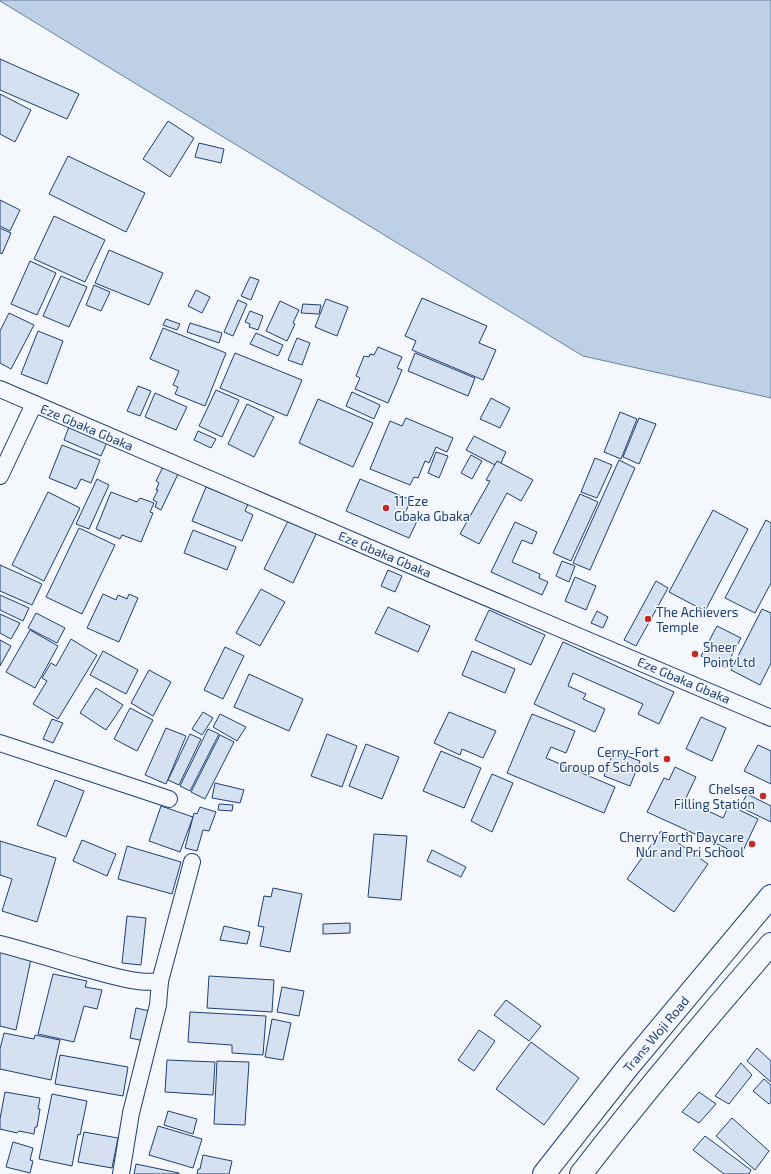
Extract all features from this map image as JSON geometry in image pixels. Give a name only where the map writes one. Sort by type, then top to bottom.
[{"type":"main road","name":"Trans Woji Road","points":[[544,1174],[637,1057],[771,896]]},
{"type":"main road","points":[[581,1174],[660,1075],[771,944]]},
{"type":"main road","points":[[637,1057],[660,1075]]},
{"type":"street","name":"Eze Gbaka Gbaka","points":[[0,389],[771,718]]},
{"type":"street","points":[[0,476],[34,404]]},
{"type":"street","points":[[0,743],[169,799]]},
{"type":"street","points":[[121,1174],[131,1113],[158,1005],[160,981],[192,862]]},
{"type":"street","points":[[0,944],[128,979],[154,982],[160,981]]},
{"type":"water","points":[[0,0],[771,0],[771,398],[583,356]]},
{"type":"building","points":[[0,59],[79,94],[67,119],[0,90]]},
{"type":"building","points":[[0,94],[31,110],[15,142],[0,134]]},
{"type":"building","points":[[168,121],[194,138],[170,177],[143,159]]},
{"type":"building","points":[[199,143],[224,149],[221,163],[195,157]]},
{"type":"building","points":[[68,156],[145,193],[126,232],[49,194]]},
{"type":"building","points":[[0,200],[20,210],[10,231],[0,226]]},
{"type":"building","points":[[54,216],[105,240],[85,282],[34,259]]},
{"type":"building","points":[[0,228],[11,233],[2,254],[0,253]]},
{"type":"building","points":[[109,250],[163,273],[149,305],[95,283]]},
{"type":"building","points":[[30,261],[56,273],[37,315],[11,304]]},
{"type":"building","points":[[61,276],[87,287],[69,327],[43,316]]},
{"type":"building","points":[[250,277],[259,280],[251,300],[241,296]]},
{"type":"building","points":[[94,285],[110,292],[101,311],[86,305]]},
{"type":"building","points":[[196,290],[210,297],[202,313],[188,306]]},
{"type":"building","points":[[422,298],[487,326],[479,343],[496,350],[483,380],[412,350],[416,341],[405,336]]},
{"type":"building","points":[[326,299],[348,307],[337,336],[315,327]]},
{"type":"building","points":[[238,300],[247,304],[233,336],[224,332]]},
{"type":"building","points":[[280,301],[299,310],[293,323],[295,324],[287,341],[266,331]]},
{"type":"building","points":[[303,304],[321,305],[319,314],[301,313]]},
{"type":"building","points":[[250,311],[263,316],[258,330],[249,327],[250,324],[245,322]]},
{"type":"building","points":[[9,313],[34,325],[11,369],[0,363],[0,331]]},
{"type":"building","points":[[166,319],[180,324],[177,330],[163,325]]},
{"type":"building","points":[[190,323],[222,333],[219,343],[187,332]]},
{"type":"building","points":[[163,328],[226,353],[205,406],[175,394],[178,387],[173,385],[179,371],[150,359]]},
{"type":"building","points":[[38,331],[63,341],[47,384],[21,374]]},
{"type":"building","points":[[256,333],[283,345],[278,356],[250,344]]},
{"type":"building","points":[[297,338],[310,343],[302,365],[288,360]]},
{"type":"building","points":[[378,347],[402,357],[397,368],[402,370],[388,403],[355,389],[360,378],[356,376],[364,356],[369,357],[370,354],[374,355]]},
{"type":"building","points":[[235,353],[302,380],[287,416],[220,388]]},
{"type":"building","points":[[415,353],[475,378],[468,396],[408,371]]},
{"type":"building","points":[[138,386],[151,391],[140,416],[127,411]]},
{"type":"building","points":[[216,390],[239,400],[222,437],[199,426]]},
{"type":"building","points":[[352,392],[380,405],[374,419],[346,406]]},
{"type":"building","points":[[155,393],[187,407],[176,430],[145,417]]},
{"type":"building","points":[[491,398],[510,408],[500,428],[480,419]]},
{"type":"building","points":[[318,399],[373,423],[353,467],[299,443]]},
{"type":"building","points":[[247,404],[274,417],[254,457],[228,444]]},
{"type":"building","points":[[620,412],[637,419],[621,459],[604,452]]},
{"type":"building","points":[[406,418],[453,438],[447,452],[436,447],[429,463],[425,461],[418,478],[414,477],[410,485],[370,469],[390,421],[402,426]]},
{"type":"building","points":[[639,418],[656,424],[639,464],[623,457]]},
{"type":"building","points":[[70,424],[108,440],[101,456],[64,440]]},
{"type":"building","points":[[198,431],[216,439],[211,448],[194,440]]},
{"type":"building","points":[[474,436],[506,452],[499,467],[466,450]]},
{"type":"building","points":[[62,445],[100,460],[91,483],[81,479],[76,489],[49,478]]},
{"type":"building","points":[[436,452],[448,456],[439,478],[428,473]]},
{"type":"building","points":[[471,455],[482,461],[472,479],[461,473]]},
{"type":"building","points":[[595,458],[612,465],[597,498],[581,492]]},
{"type":"building","points":[[619,460],[635,468],[590,570],[573,563]]},
{"type":"building","points":[[497,461],[533,480],[521,501],[507,493],[479,544],[460,534],[490,481],[486,480]]},
{"type":"building","points":[[164,465],[179,472],[161,510],[155,507],[157,502],[153,500],[158,490],[156,490],[159,483],[156,481]]},
{"type":"building","points":[[97,479],[109,485],[89,529],[76,524]]},
{"type":"building","points":[[360,479],[411,500],[405,513],[418,519],[409,538],[346,511]]},
{"type":"building","points":[[206,487],[248,504],[245,511],[253,515],[242,541],[192,521]]},
{"type":"building","points":[[48,492],[80,508],[44,581],[12,565]]},
{"type":"building","points":[[111,492],[137,502],[140,498],[154,503],[150,512],[153,513],[141,542],[122,535],[120,539],[96,529]]},
{"type":"building","points":[[580,494],[598,502],[571,561],[553,553]]},
{"type":"building","points":[[713,510],[748,529],[705,611],[669,592]]},
{"type":"building","points":[[289,519],[317,532],[293,583],[264,569]]},
{"type":"building","points":[[766,520],[771,523],[771,583],[755,613],[725,598]]},
{"type":"building","points":[[515,522],[537,532],[532,544],[522,540],[512,562],[540,574],[539,578],[548,582],[542,595],[491,572]]},
{"type":"building","points":[[79,528],[115,545],[82,614],[46,597]]},
{"type":"building","points":[[193,530],[236,547],[227,570],[184,553]]},
{"type":"building","points":[[562,561],[575,566],[569,582],[556,576]]},
{"type":"building","points":[[0,565],[42,584],[32,605],[0,591]]},
{"type":"building","points":[[388,570],[402,576],[395,592],[381,586]]},
{"type":"building","points":[[575,577],[596,586],[586,610],[565,601]]},
{"type":"building","points":[[656,581],[668,588],[636,646],[624,640]]},
{"type":"building","points":[[261,589],[285,602],[260,646],[236,633]]},
{"type":"building","points":[[103,594],[116,600],[118,595],[127,599],[129,594],[138,598],[119,642],[87,628]]},
{"type":"building","points":[[0,595],[29,608],[23,621],[0,610]]},
{"type":"building","points":[[388,607],[430,626],[418,652],[375,633]]},
{"type":"building","points":[[762,609],[771,613],[771,663],[760,685],[731,670]]},
{"type":"building","points":[[489,610],[545,635],[531,665],[475,640]]},
{"type":"building","points":[[597,611],[608,617],[603,628],[591,623]]},
{"type":"building","points":[[36,613],[65,628],[57,643],[28,628]]},
{"type":"building","points":[[0,614],[20,623],[11,639],[0,633]]},
{"type":"building","points":[[717,626],[741,638],[725,668],[701,656]]},
{"type":"building","points":[[30,630],[58,646],[35,688],[6,672]]},
{"type":"building","points":[[71,639],[97,655],[58,719],[33,704],[47,681],[42,678],[51,663],[56,666]]},
{"type":"building","points":[[0,640],[11,646],[0,666]]},
{"type":"building","points":[[563,642],[674,692],[659,724],[638,714],[643,704],[573,673],[568,686],[586,694],[583,699],[605,709],[595,732],[534,704]]},
{"type":"building","points":[[225,647],[244,656],[223,699],[204,690]]},
{"type":"building","points":[[103,651],[138,670],[126,694],[90,675]]},
{"type":"building","points":[[472,651],[515,669],[505,693],[462,675]]},
{"type":"building","points":[[149,670],[171,682],[153,716],[131,703]]},
{"type":"building","points":[[249,674],[303,699],[289,731],[234,707]]},
{"type":"building","points":[[96,688],[123,705],[106,730],[80,713]]},
{"type":"building","points":[[130,708],[153,720],[137,751],[114,739]]},
{"type":"building","points":[[203,712],[213,718],[202,735],[192,729]]},
{"type":"building","points":[[449,712],[496,731],[483,758],[462,749],[460,755],[434,743]]},
{"type":"building","points":[[220,714],[246,727],[237,741],[213,727]]},
{"type":"building","points":[[532,714],[575,731],[566,753],[551,747],[546,758],[615,787],[604,813],[507,773]]},
{"type":"building","points":[[701,717],[726,728],[712,761],[686,749]]},
{"type":"building","points":[[52,719],[63,723],[53,743],[43,739]]},
{"type":"building","points":[[166,728],[186,736],[166,784],[145,775]]},
{"type":"building","points":[[208,729],[219,734],[190,791],[180,786]]},
{"type":"building","points":[[190,734],[201,739],[179,785],[168,780]]},
{"type":"building","points":[[327,734],[357,746],[342,787],[311,776]]},
{"type":"building","points":[[220,735],[234,742],[205,799],[191,792]]},
{"type":"building","points":[[366,744],[399,757],[382,799],[349,786]]},
{"type":"building","points":[[758,745],[771,751],[771,784],[744,771]]},
{"type":"building","points":[[441,751],[481,768],[464,808],[423,791]]},
{"type":"building","points":[[614,751],[640,761],[630,786],[604,776]]},
{"type":"building","points":[[675,767],[696,777],[685,800],[723,818],[729,805],[758,819],[741,855],[647,812],[664,778],[669,780]]},
{"type":"building","points":[[492,774],[513,783],[492,832],[471,821]]},
{"type":"building","points":[[55,780],[84,791],[66,837],[37,825]]},
{"type":"building","points":[[215,783],[244,790],[240,803],[212,798]]},
{"type":"building","points":[[747,794],[771,806],[771,822],[740,807]]},
{"type":"building","points":[[219,804],[233,805],[232,811],[218,810]]},
{"type":"building","points":[[161,806],[193,817],[180,852],[149,841]]},
{"type":"building","points":[[200,807],[216,812],[209,831],[203,830],[197,851],[185,848],[194,813],[197,814]]},
{"type":"building","points":[[661,831],[708,864],[674,912],[627,879]]},
{"type":"building","points":[[374,834],[407,836],[401,900],[368,897]]},
{"type":"building","points":[[82,840],[116,854],[107,876],[73,861]]},
{"type":"building","points":[[0,841],[56,858],[37,922],[2,911],[12,879],[0,875]]},
{"type":"building","points":[[127,846],[181,862],[172,894],[118,879]]},
{"type":"building","points":[[432,850],[466,867],[461,877],[427,861]]},
{"type":"building","points":[[273,888],[302,894],[290,952],[260,946],[264,927],[258,926],[264,896],[271,897]]},
{"type":"building","points":[[127,916],[146,918],[141,965],[122,963]]},
{"type":"building","points":[[350,923],[350,933],[323,934],[323,924]]},
{"type":"building","points":[[224,926],[250,932],[247,944],[220,940]]},
{"type":"building","points":[[0,952],[31,959],[16,1030],[0,1026]]},
{"type":"building","points":[[53,974],[87,981],[85,987],[102,990],[97,1009],[84,1006],[74,1042],[38,1034]]},
{"type":"building","points":[[209,976],[274,980],[272,1012],[207,1008]]},
{"type":"building","points":[[282,987],[304,991],[299,1016],[277,1012]]},
{"type":"building","points":[[506,1000],[541,1026],[529,1041],[494,1015]]},
{"type":"building","points":[[136,1008],[154,1012],[149,1042],[130,1038]]},
{"type":"building","points":[[190,1012],[266,1016],[263,1055],[232,1053],[232,1045],[188,1042]]},
{"type":"building","points":[[272,1019],[291,1023],[283,1060],[265,1057]]},
{"type":"building","points":[[479,1030],[495,1041],[474,1071],[458,1060]]},
{"type":"building","points":[[4,1033],[34,1039],[35,1035],[60,1040],[51,1080],[0,1069],[0,1049]]},
{"type":"building","points":[[531,1042],[579,1078],[544,1125],[496,1089]]},
{"type":"building","points":[[757,1048],[771,1061],[771,1082],[747,1061]]},
{"type":"building","points":[[60,1055],[128,1067],[123,1096],[55,1084]]},
{"type":"building","points":[[167,1060],[215,1062],[213,1095],[165,1092]]},
{"type":"building","points":[[217,1061],[249,1062],[245,1125],[214,1124]]},
{"type":"building","points":[[741,1063],[752,1075],[729,1104],[715,1096]]},
{"type":"building","points":[[764,1079],[771,1085],[771,1102],[769,1104],[753,1091]]},
{"type":"building","points":[[5,1092],[40,1098],[37,1127],[35,1127],[34,1134],[19,1131],[17,1133],[0,1129],[0,1119]]},
{"type":"building","points":[[699,1092],[716,1104],[699,1123],[682,1112]]},
{"type":"building","points":[[52,1094],[87,1101],[80,1135],[78,1134],[72,1166],[39,1159]]},
{"type":"building","points":[[168,1111],[197,1119],[193,1134],[164,1125]]},
{"type":"building","points":[[732,1118],[769,1151],[755,1170],[716,1136]]},
{"type":"building","points":[[158,1126],[202,1139],[193,1168],[149,1155]]},
{"type":"building","points":[[84,1132],[118,1138],[112,1168],[78,1162]]},
{"type":"building","points":[[705,1136],[751,1170],[749,1174],[724,1174],[693,1150]]},
{"type":"building","points":[[13,1142],[33,1148],[30,1160],[33,1161],[30,1173],[6,1167]]},
{"type":"building","points":[[203,1155],[232,1161],[229,1174],[197,1174],[198,1169],[200,1169]]},
{"type":"building","points":[[136,1164],[179,1173],[179,1174],[134,1174]]},
{"type":"place","name":"11 Eze Gbaka Gbaka","points":[[386,508]]},
{"type":"place","name":"The Achievers Temple","points":[[648,619]]},
{"type":"place","name":"Sheer Point Ltd","points":[[695,654]]},
{"type":"place","name":"Cerry-Fort Group of Schools","points":[[667,759]]},
{"type":"place","name":"Chelsea Filling Station","points":[[763,796]]},
{"type":"place","name":"Cherry Forth Daycare Nur and Pri School","points":[[752,844]]}]
